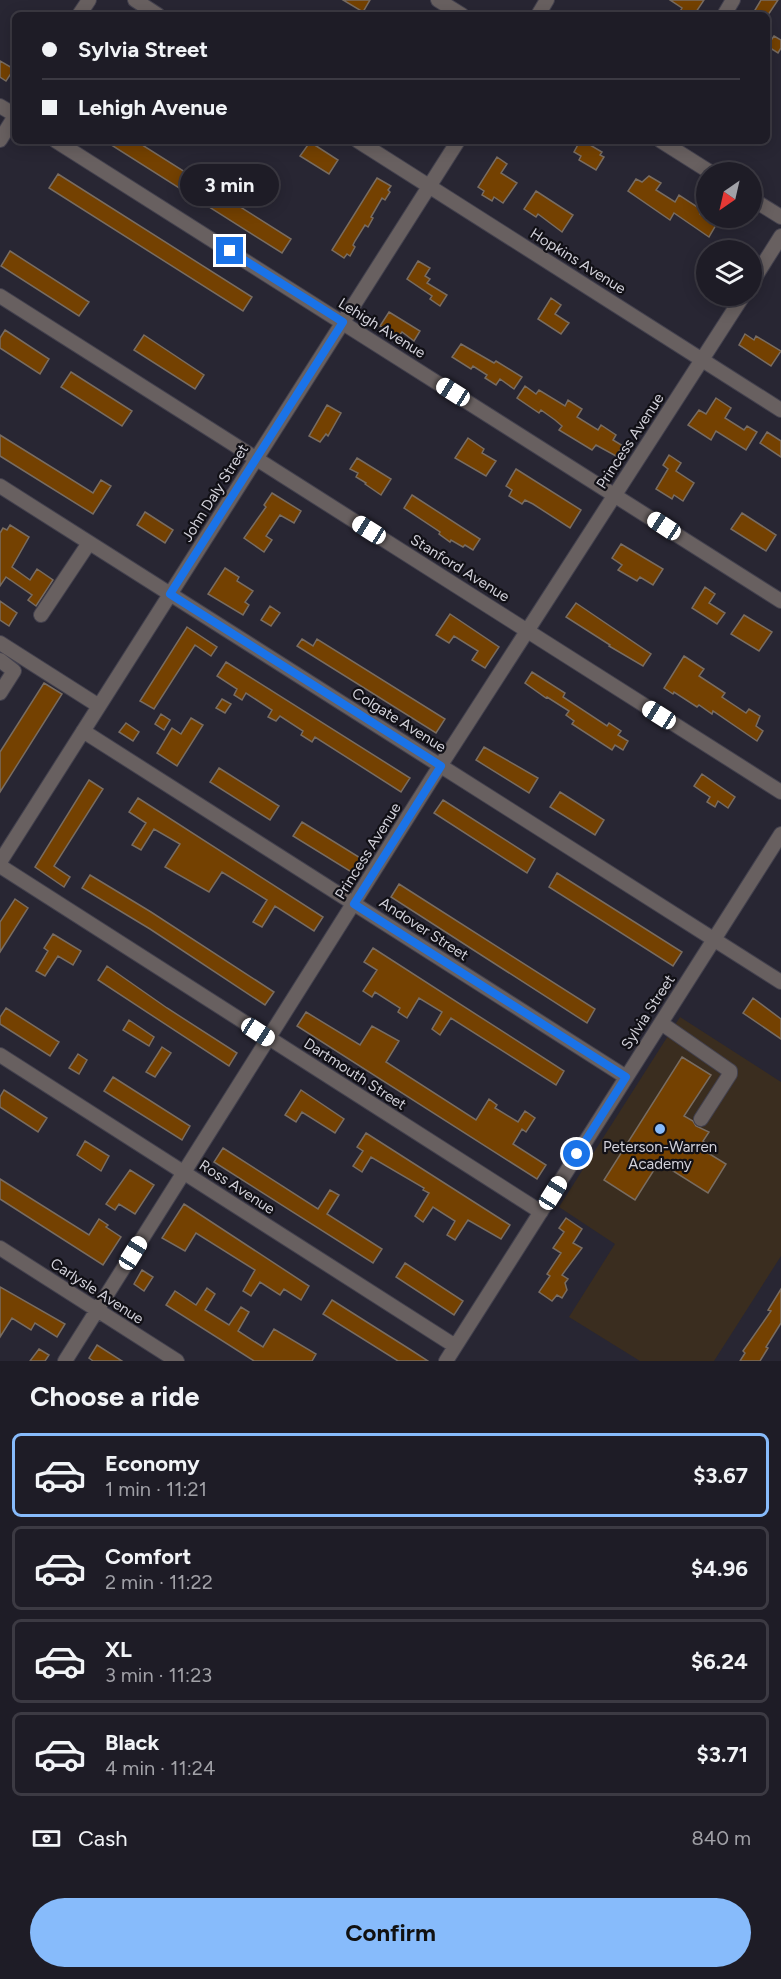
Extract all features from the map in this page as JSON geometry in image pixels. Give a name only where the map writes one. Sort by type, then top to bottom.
[{"type":"street","points":[[135,0],[153,12]]},
{"type":"street","points":[[438,0],[457,12]]},
{"type":"street","points":[[0,140],[12,121]]},
{"type":"street","name":"Lehigh Avenue","points":[[61,144],[781,601]]},
{"type":"street","name":"Hopkins Avenue","points":[[363,144],[781,410]]},
{"type":"street","name":"John Daly Street","points":[[0,864],[456,144]]},
{"type":"street","points":[[666,144],[696,163]]},
{"type":"street","points":[[762,205],[781,217]]},
{"type":"street","points":[[762,266],[781,236]]},
{"type":"street","name":"Stanford Avenue","points":[[0,296],[781,792]]},
{"type":"street","name":"Princess Avenue","points":[[65,1361],[441,766],[737,306]]},
{"type":"street","name":"Colgate Avenue","points":[[0,486],[781,982]]},
{"type":"street","points":[[41,615],[89,543]]},
{"type":"street","points":[[3,653],[99,706]]},
{"type":"street","points":[[0,693],[14,671],[3,653]]},
{"type":"street","name":"Andover Street","points":[[83,731],[626,1077]]},
{"type":"street","name":"Sylvia Street","points":[[446,1361],[781,834]]},
{"type":"street","name":"Dartmouth Street","points":[[0,864],[541,1212]]},
{"type":"street","points":[[661,1023],[730,1071],[701,1119]]},
{"type":"street","name":"Ross Avenue","points":[[0,1055],[455,1346]]},
{"type":"street","name":"Carlysle Avenue","points":[[0,1248],[177,1361]]},
{"type":"shaded area","points":[[680,1017],[781,1082],[781,1256],[714,1361],[640,1361],[569,1317],[615,1244],[559,1207]]},
{"type":"building","points":[[343,0],[370,0],[363,12]]},
{"type":"building","points":[[670,0],[704,0],[696,12],[680,12],[682,8]]},
{"type":"building","points":[[761,0],[778,0],[770,12],[754,12]]},
{"type":"building","points":[[774,36],[781,40],[778,53],[770,48],[770,42]]},
{"type":"building","points":[[0,61],[12,68],[12,72],[6,81],[0,77]]},
{"type":"building","points":[[110,144],[141,144],[291,239],[282,253]]},
{"type":"building","points":[[309,144],[313,144],[338,160],[329,174],[300,156]]},
{"type":"building","points":[[578,144],[591,144],[602,152],[600,155],[604,157],[596,170],[579,160],[581,156],[574,152]]},
{"type":"building","points":[[497,157],[507,164],[501,173],[517,183],[503,203],[494,197],[492,201],[482,195],[484,191],[478,187]]},
{"type":"building","points":[[58,174],[252,297],[243,311],[49,188]]},
{"type":"building","points":[[649,176],[661,183],[656,190],[675,202],[679,195],[696,206],[696,228],[714,228],[709,237],[674,213],[670,220],[628,191],[636,179],[642,182]]},
{"type":"building","points":[[377,178],[391,186],[388,190],[390,192],[385,200],[382,198],[368,227],[365,225],[355,241],[353,245],[355,247],[350,256],[347,254],[344,258],[332,250]]},
{"type":"building","points":[[536,191],[573,215],[562,232],[538,214],[536,217],[524,209]]},
{"type":"building","points":[[10,251],[89,302],[79,316],[1,266]]},
{"type":"building","points":[[418,261],[430,268],[425,276],[430,279],[427,283],[447,295],[440,306],[430,299],[432,296],[407,279]]},
{"type":"building","points":[[551,298],[561,305],[555,314],[569,323],[561,334],[538,319]]},
{"type":"building","points":[[389,312],[420,331],[414,341],[402,332],[398,337],[380,326]]},
{"type":"building","points":[[5,330],[49,359],[40,374],[0,348],[0,338]]},
{"type":"building","points":[[745,334],[754,340],[756,336],[781,351],[771,366],[739,345]]},
{"type":"building","points":[[144,335],[204,375],[195,389],[134,350]]},
{"type":"building","points":[[461,344],[522,377],[514,389],[500,379],[496,385],[485,378],[487,375],[473,366],[471,369],[452,357]]},
{"type":"building","points":[[71,372],[132,411],[122,426],[61,387]]},
{"type":"building","points":[[525,386],[536,394],[539,390],[565,406],[568,400],[582,409],[577,417],[598,430],[601,425],[616,435],[613,440],[623,446],[616,456],[596,445],[592,450],[559,430],[562,426],[555,420],[541,410],[539,413],[517,398]]},
{"type":"building","points":[[716,398],[731,408],[725,418],[744,430],[747,426],[757,432],[746,450],[716,431],[711,440],[688,425],[699,410],[706,414]]},
{"type":"building","points":[[327,405],[341,413],[328,436],[326,434],[320,442],[309,436]]},
{"type":"building","points":[[767,432],[781,441],[781,457],[760,443]]},
{"type":"building","points":[[0,435],[93,493],[101,480],[111,486],[93,514],[0,456]]},
{"type":"building","points":[[468,438],[484,449],[482,453],[496,461],[486,476],[455,458]]},
{"type":"building","points":[[669,455],[681,463],[676,471],[694,483],[683,501],[674,495],[672,499],[656,489],[668,469],[663,465]]},
{"type":"building","points":[[357,458],[391,479],[381,495],[356,477],[358,473],[350,469]]},
{"type":"building","points":[[516,469],[581,510],[570,528],[533,504],[525,500],[522,504],[509,496],[512,490],[506,486]]},
{"type":"building","points":[[272,493],[301,511],[294,523],[280,515],[266,536],[272,540],[264,552],[244,538],[266,507],[264,505]]},
{"type":"building","points":[[412,495],[480,539],[473,550],[451,540],[450,542],[439,534],[440,532],[404,508]]},
{"type":"building","points":[[145,512],[173,530],[165,543],[137,525]]},
{"type":"building","points":[[742,513],[776,535],[766,551],[731,529]]},
{"type":"building","points":[[10,525],[29,537],[12,567],[30,580],[37,569],[53,580],[36,606],[28,600],[32,595],[6,577],[0,586],[0,533],[3,528],[7,530]]},
{"type":"building","points":[[621,544],[663,569],[653,585],[640,577],[637,581],[618,570],[622,565],[612,558]]},
{"type":"building","points":[[225,568],[239,577],[237,581],[253,591],[245,602],[249,605],[243,615],[208,594]]},
{"type":"building","points":[[705,587],[715,594],[709,603],[725,613],[717,624],[692,608]]},
{"type":"building","points":[[0,601],[17,613],[9,626],[0,620]]},
{"type":"building","points":[[576,603],[651,654],[643,666],[566,617]]},
{"type":"building","points":[[270,606],[280,613],[271,626],[261,620]]},
{"type":"building","points":[[450,614],[499,647],[485,668],[472,660],[478,651],[454,636],[449,643],[436,635]]},
{"type":"building","points":[[744,615],[772,632],[759,651],[731,634]]},
{"type":"building","points":[[187,627],[217,647],[211,656],[195,645],[154,709],[140,701]]},
{"type":"building","points":[[302,639],[313,646],[317,639],[445,719],[436,733],[297,646]]},
{"type":"building","points":[[684,656],[704,669],[699,676],[725,693],[722,697],[746,713],[749,709],[760,716],[756,726],[763,731],[757,741],[713,711],[712,714],[699,705],[697,707],[664,688]]},
{"type":"building","points":[[226,662],[410,778],[401,792],[315,737],[312,742],[301,735],[303,731],[280,716],[276,721],[268,717],[272,710],[246,693],[242,700],[234,695],[237,689],[217,676]]},
{"type":"building","points":[[532,672],[565,693],[563,697],[607,726],[609,723],[621,731],[618,735],[628,741],[623,750],[615,745],[612,750],[572,724],[574,721],[566,715],[569,711],[525,683]]},
{"type":"building","points":[[44,683],[62,694],[0,792],[0,752]]},
{"type":"building","points":[[222,699],[231,704],[225,713],[216,708]]},
{"type":"building","points":[[161,714],[170,720],[164,730],[155,724]]},
{"type":"building","points":[[191,718],[203,725],[177,766],[157,753],[172,728],[181,734]]},
{"type":"building","points":[[126,723],[139,732],[133,741],[119,732]]},
{"type":"building","points":[[484,747],[538,778],[529,793],[476,760]]},
{"type":"building","points":[[219,768],[279,806],[270,820],[210,782]]},
{"type":"building","points":[[702,774],[735,797],[728,808],[718,801],[715,807],[707,802],[710,797],[694,786]]},
{"type":"building","points":[[89,780],[103,789],[54,866],[70,877],[64,887],[35,867]]},
{"type":"building","points":[[560,792],[604,820],[595,835],[550,807]]},
{"type":"building","points":[[138,798],[323,917],[314,931],[275,906],[262,927],[253,922],[267,900],[222,872],[209,892],[165,867],[180,844],[154,829],[141,850],[132,845],[146,823],[129,812]]},
{"type":"building","points":[[443,800],[535,859],[527,873],[434,813]]},
{"type":"building","points":[[302,822],[362,859],[353,873],[293,836]]},
{"type":"building","points":[[557,873],[682,952],[673,966],[549,887]]},
{"type":"building","points":[[90,875],[274,992],[265,1005],[150,929],[82,888]]},
{"type":"building","points":[[399,884],[595,1009],[587,1023],[391,897]]},
{"type":"building","points":[[15,899],[28,908],[0,952],[0,922]]},
{"type":"building","points":[[53,934],[81,951],[73,965],[58,956],[45,976],[36,971],[48,951],[44,948]]},
{"type":"building","points":[[373,948],[564,1071],[556,1085],[451,1018],[440,1035],[432,1029],[442,1012],[419,998],[407,1018],[398,1012],[400,1008],[375,992],[372,997],[363,991],[377,970],[364,962]]},
{"type":"building","points":[[107,966],[237,1053],[229,1066],[98,980]]},
{"type":"building","points":[[753,998],[781,1019],[781,1039],[743,1013]]},
{"type":"building","points":[[6,1008],[59,1042],[50,1056],[0,1024],[0,1017]]},
{"type":"building","points":[[306,1012],[360,1045],[372,1026],[399,1041],[386,1062],[476,1120],[489,1099],[497,1105],[495,1108],[518,1122],[525,1111],[535,1118],[526,1132],[522,1129],[513,1144],[546,1165],[537,1179],[297,1026]]},
{"type":"building","points":[[129,1020],[154,1037],[149,1046],[123,1030]]},
{"type":"building","points":[[162,1047],[171,1053],[155,1077],[146,1072]]},
{"type":"building","points":[[78,1054],[87,1060],[79,1074],[69,1068]]},
{"type":"building","name":"Peterson-Warren Academy","points":[[682,1057],[711,1075],[684,1116],[693,1121],[696,1126],[709,1132],[703,1141],[707,1144],[703,1150],[726,1164],[708,1193],[659,1162],[635,1200],[604,1180]]},
{"type":"building","points":[[113,1077],[190,1126],[182,1140],[104,1091]]},
{"type":"building","points":[[4,1090],[47,1118],[38,1132],[0,1107],[0,1097]]},
{"type":"building","points":[[301,1090],[344,1119],[335,1133],[302,1112],[296,1122],[285,1115]]},
{"type":"building","points":[[366,1133],[510,1225],[501,1239],[468,1220],[455,1240],[447,1235],[455,1221],[433,1207],[423,1222],[415,1216],[429,1193],[423,1190],[424,1188],[371,1157],[362,1172],[353,1166],[363,1151],[357,1147]]},
{"type":"building","points":[[85,1141],[109,1156],[101,1171],[77,1155]]},
{"type":"building","points":[[223,1148],[318,1209],[330,1190],[339,1195],[327,1214],[382,1249],[373,1263],[214,1162]]},
{"type":"building","points":[[130,1170],[154,1185],[135,1214],[119,1204],[115,1210],[106,1204]]},
{"type":"building","points":[[0,1179],[89,1235],[99,1219],[108,1225],[106,1227],[121,1237],[103,1265],[0,1199]]},
{"type":"building","points":[[184,1204],[309,1286],[301,1300],[284,1289],[280,1295],[260,1282],[251,1296],[243,1291],[255,1270],[196,1233],[185,1251],[162,1238]]},
{"type":"building","points":[[566,1218],[582,1229],[573,1243],[582,1248],[562,1275],[568,1279],[565,1283],[567,1290],[562,1298],[557,1295],[552,1301],[539,1292],[550,1276],[547,1274],[561,1253],[553,1248],[564,1232],[559,1228]]},
{"type":"building","points":[[405,1263],[463,1301],[454,1315],[396,1277]]},
{"type":"building","points":[[142,1270],[153,1277],[144,1291],[134,1284]]},
{"type":"building","points":[[0,1287],[65,1324],[57,1337],[35,1323],[31,1330],[12,1318],[0,1337]]},
{"type":"building","points":[[207,1288],[215,1294],[205,1310],[229,1325],[241,1307],[249,1312],[238,1331],[263,1347],[274,1329],[316,1354],[312,1361],[254,1361],[166,1305],[175,1291],[196,1305]]},
{"type":"building","points":[[781,1289],[781,1323],[766,1347],[768,1348],[760,1361],[740,1361],[745,1353],[743,1351],[771,1311],[768,1310]]},
{"type":"building","points":[[332,1300],[428,1361],[398,1361],[323,1314]]},
{"type":"building","points":[[97,1345],[122,1361],[93,1361],[89,1358]]},
{"type":"building","points":[[39,1349],[49,1355],[45,1361],[30,1361]]},
{"type":"place","name":"Peterson-Warren Academy","points":[[660,1129]]},
{"type":"route","points":[[230,251],[343,322],[170,594],[441,766],[354,904],[626,1077],[577,1154]]}]
